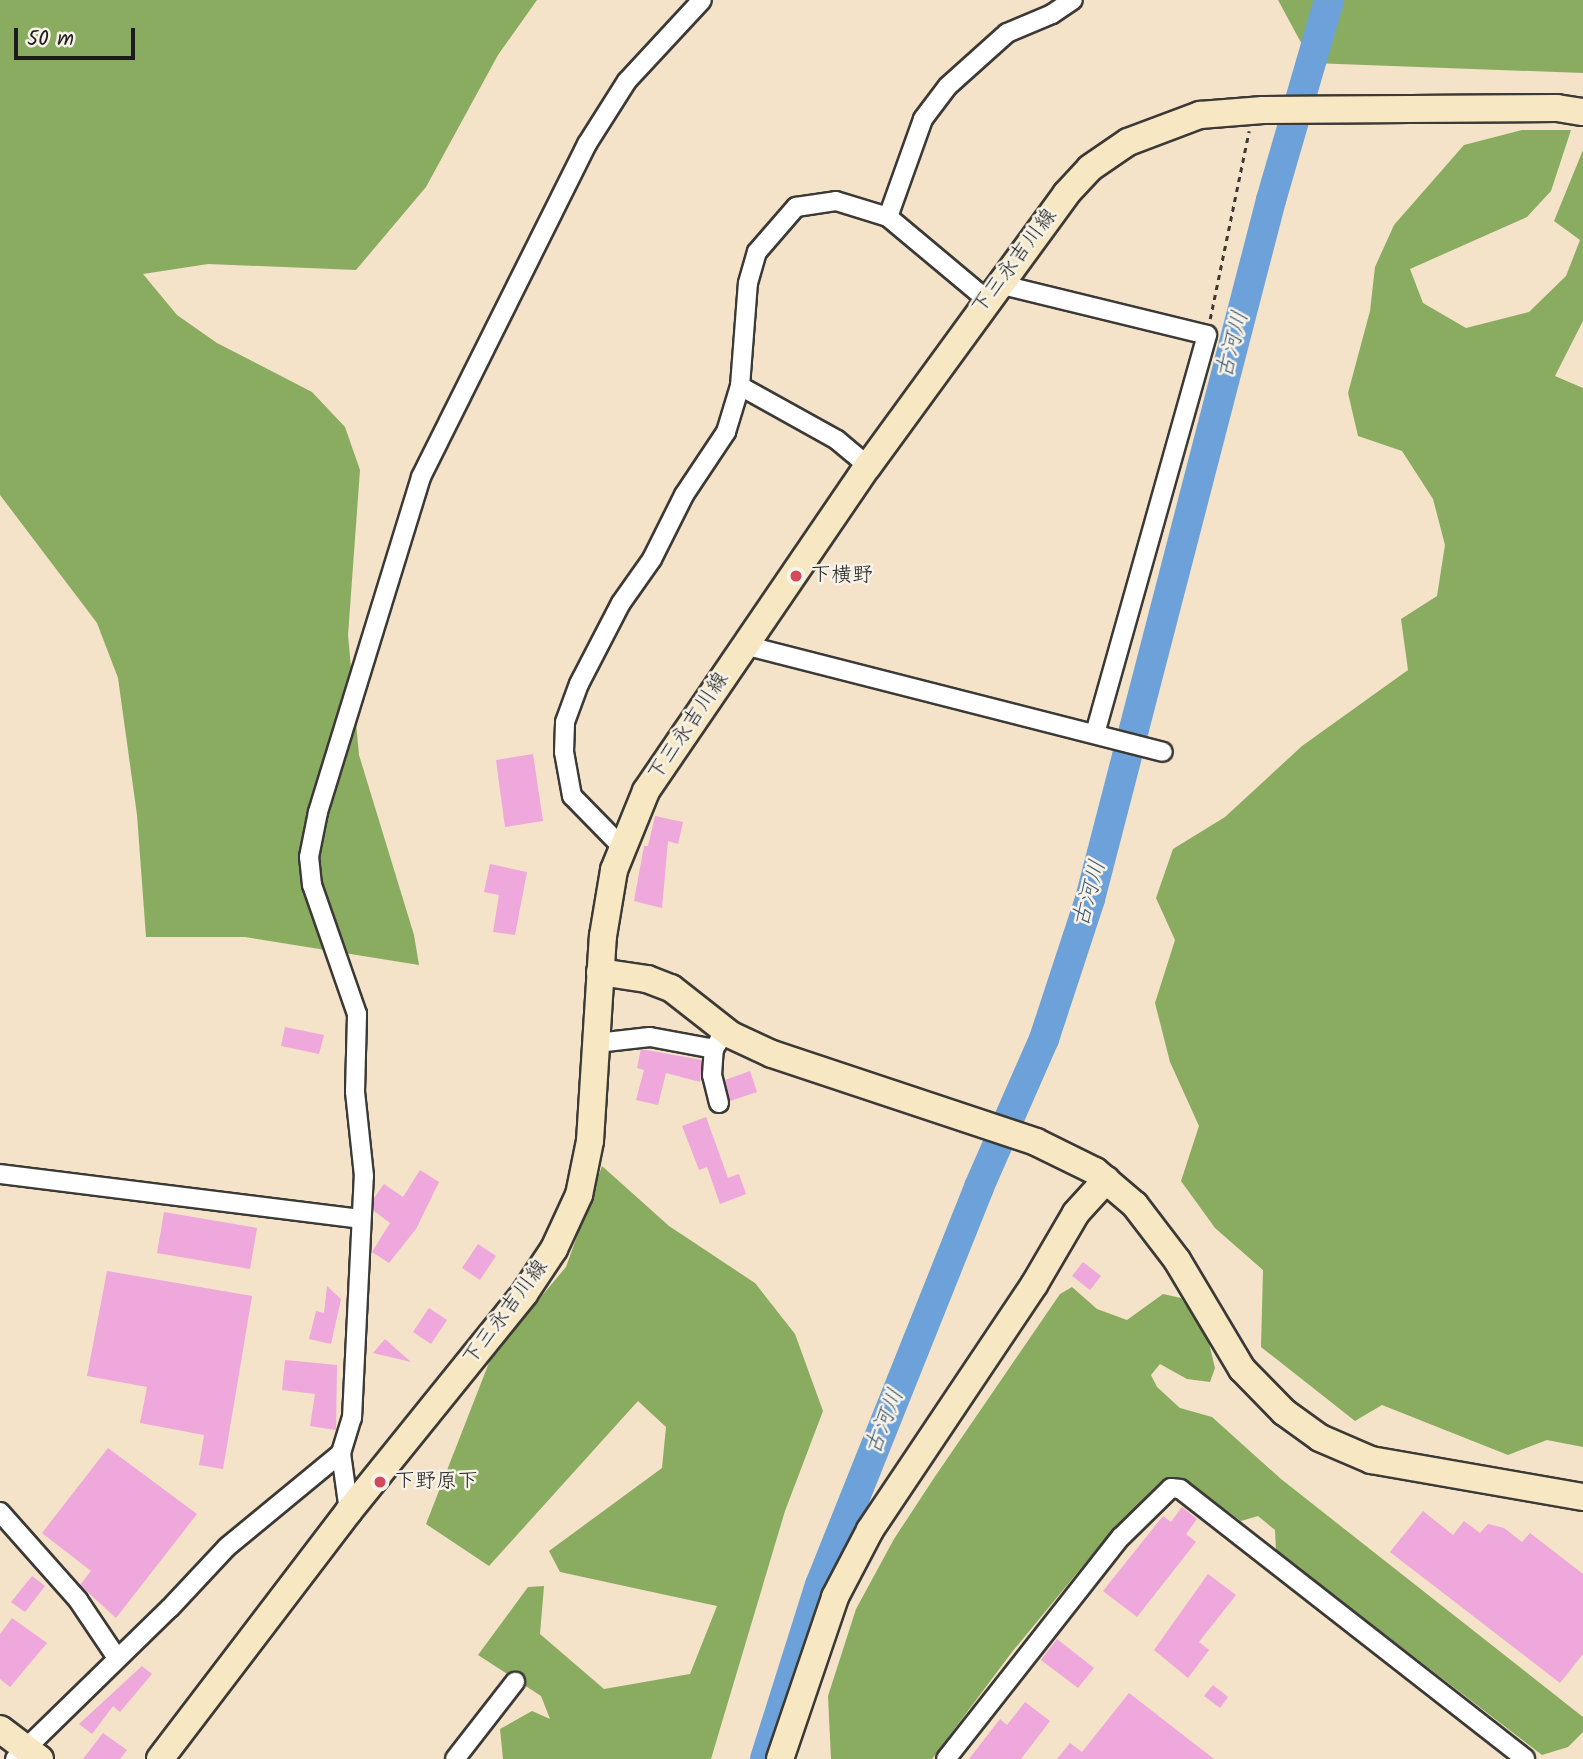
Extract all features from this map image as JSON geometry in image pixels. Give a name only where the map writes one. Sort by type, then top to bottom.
[{"type":"main road","name":"下三永吉川線","points":[[160,1759],[349,1511],[524,1294],[554,1249],[579,1195],[590,1141],[600,972],[614,870],[621,846],[646,791],[868,466],[992,292],[1090,168],[1160,127],[1200,115],[1257,110],[1557,108],[1583,112]]},
{"type":"main road","points":[[600,972],[647,979],[671,988],[720,1040],[772,1054],[1036,1142],[1105,1180],[1135,1205],[1177,1260],[1242,1369],[1284,1412],[1320,1438],[1371,1461],[1583,1497]]},
{"type":"main road","points":[[780,1759],[835,1597],[870,1530],[1034,1286],[1076,1213],[1105,1180]]},
{"type":"main road","points":[[0,1729],[27,1756]]},
{"type":"street","points":[[349,1511],[341,1453],[352,1418],[361,1271],[359,1219],[364,1176],[355,1092],[358,1014],[312,885],[309,857],[318,812],[421,477],[587,144],[627,81],[702,0]]},
{"type":"street","points":[[888,217],[923,119],[948,86],[1007,33],[1052,14],[1073,0]]},
{"type":"street","points":[[621,846],[572,796],[564,752],[565,722],[579,684],[621,603],[652,559],[684,495],[726,432],[740,386],[748,283],[757,252],[796,207],[813,201],[836,201],[888,217],[992,292],[1207,335],[1098,734]]},
{"type":"street","points":[[740,386],[837,440],[868,466]]},
{"type":"street","points":[[744,645],[1163,752]]},
{"type":"street","points":[[597,1043],[650,1037],[720,1040],[712,1075],[719,1103]]},
{"type":"street","points":[[0,1174],[359,1219]]},
{"type":"street","points":[[27,1756],[117,1658],[227,1547],[341,1453]]},
{"type":"street","points":[[946,1759],[1121,1537],[1171,1488],[1180,1489],[1525,1759]]},
{"type":"street","points":[[0,1512],[78,1600],[117,1658]]},
{"type":"street","points":[[455,1759],[515,1682]]},
{"type":"path","points":[[1207,335],[1257,110]]},
{"type":"green space","points":[[0,0],[537,0],[498,55],[426,187],[356,270],[208,264],[143,274],[177,315],[217,343],[312,392],[345,427],[360,470],[348,635],[359,755],[414,935],[419,965],[245,937],[146,937],[137,815],[118,678],[97,623],[0,495]]},
{"type":"green space","points":[[1278,0],[1583,0],[1583,73],[1312,63]]},
{"type":"green space","points":[[1522,130],[1571,130],[1551,191],[1527,217],[1410,269],[1423,303],[1466,328],[1529,312],[1566,276],[1580,240],[1554,221],[1583,150],[1583,321],[1555,376],[1583,388],[1583,1447],[1547,1440],[1508,1455],[1382,1405],[1355,1421],[1261,1347],[1263,1270],[1215,1228],[1181,1181],[1199,1126],[1170,1062],[1155,1003],[1175,940],[1156,898],[1173,849],[1225,817],[1302,746],[1408,670],[1401,619],[1437,596],[1445,545],[1433,499],[1402,451],[1358,436],[1348,393],[1370,311],[1375,267],[1394,225],[1464,145]]},
{"type":"green space","points":[[602,1166],[669,1226],[755,1283],[795,1334],[823,1411],[785,1511],[711,1759],[503,1759],[500,1729],[532,1711],[550,1719],[541,1696],[478,1655],[528,1587],[544,1586],[540,1634],[604,1689],[690,1674],[717,1606],[560,1572],[549,1551],[662,1468],[666,1427],[638,1401],[489,1566],[426,1524],[492,1355],[566,1267]]},
{"type":"green space","points":[[1072,1287],[1097,1309],[1127,1320],[1163,1294],[1181,1298],[1208,1339],[1215,1368],[1210,1382],[1187,1379],[1160,1364],[1151,1375],[1157,1387],[1180,1408],[1212,1417],[1281,1479],[1583,1717],[1583,1732],[1568,1747],[1542,1755],[1276,1551],[1275,1530],[1258,1516],[1241,1521],[1182,1478],[1167,1478],[1105,1539],[1012,1652],[932,1759],[831,1759],[828,1696],[856,1609],[894,1539],[934,1478],[1060,1294]]},
{"type":"building","points":[[533,754],[543,821],[505,827],[496,760]]},
{"type":"building","points":[[655,816],[683,822],[678,844],[668,841],[662,908],[634,901],[644,846],[648,846]]},
{"type":"building","points":[[490,864],[527,872],[515,935],[493,932],[499,895],[484,892]]},
{"type":"building","points":[[285,1027],[324,1035],[319,1054],[281,1046]]},
{"type":"building","points":[[641,1049],[702,1060],[700,1082],[666,1073],[658,1105],[636,1100],[644,1070],[637,1068]]},
{"type":"building","points":[[750,1071],[757,1092],[730,1101],[725,1080]]},
{"type":"building","points":[[706,1117],[728,1178],[739,1174],[746,1194],[720,1204],[707,1167],[699,1170],[682,1126]]},
{"type":"building","points":[[420,1170],[439,1182],[416,1229],[389,1263],[372,1252],[390,1223],[374,1211],[374,1198],[384,1184],[403,1197]]},
{"type":"building","points":[[164,1212],[257,1228],[250,1269],[157,1253]]},
{"type":"building","points":[[478,1244],[496,1256],[480,1280],[462,1268]]},
{"type":"building","points":[[1083,1262],[1101,1276],[1090,1290],[1072,1276]]},
{"type":"building","points":[[107,1271],[252,1296],[223,1469],[199,1465],[204,1435],[140,1423],[147,1387],[87,1376]]},
{"type":"building","points":[[327,1286],[341,1299],[331,1344],[309,1339],[316,1311],[324,1313]]},
{"type":"building","points":[[429,1308],[447,1320],[431,1344],[413,1332]]},
{"type":"building","points":[[385,1339],[411,1362],[373,1353]]},
{"type":"building","points":[[285,1360],[337,1365],[336,1430],[310,1426],[315,1394],[282,1390]]},
{"type":"building","points":[[108,1448],[197,1514],[116,1618],[80,1585],[91,1571],[42,1533]]},
{"type":"building","points":[[1182,1507],[1197,1519],[1186,1534],[1196,1542],[1137,1617],[1103,1591],[1163,1516],[1171,1522]]},
{"type":"building","points":[[1423,1511],[1453,1535],[1464,1521],[1480,1533],[1488,1524],[1504,1528],[1522,1542],[1530,1533],[1583,1574],[1583,1654],[1560,1683],[1390,1552]]},
{"type":"building","points":[[1208,1574],[1236,1595],[1199,1642],[1209,1650],[1188,1678],[1154,1650]]},
{"type":"building","points":[[32,1576],[45,1586],[25,1612],[11,1602]]},
{"type":"building","points":[[12,1618],[47,1643],[10,1687],[0,1679],[0,1634]]},
{"type":"building","points":[[1057,1639],[1094,1668],[1078,1688],[1041,1660]]},
{"type":"building","points":[[142,1666],[152,1674],[120,1712],[113,1706],[92,1734],[79,1724]]},
{"type":"building","points":[[1213,1685],[1228,1697],[1220,1708],[1204,1696]]},
{"type":"building","points":[[1129,1693],[1214,1759],[1057,1759],[1070,1743],[1082,1752]]},
{"type":"building","points":[[1025,1702],[1050,1721],[1021,1759],[969,1759],[1000,1719],[1007,1725]]},
{"type":"building","points":[[103,1733],[127,1750],[120,1759],[83,1759]]},
{"type":"waterway","name":"古河川","points":[[765,1759],[820,1585],[979,1187],[1044,1039],[1090,899],[1271,200],[1329,0]]},
{"type":"place","name":"下横野","points":[[796,576]]},
{"type":"place","name":"下野原下","points":[[380,1482]]}]
